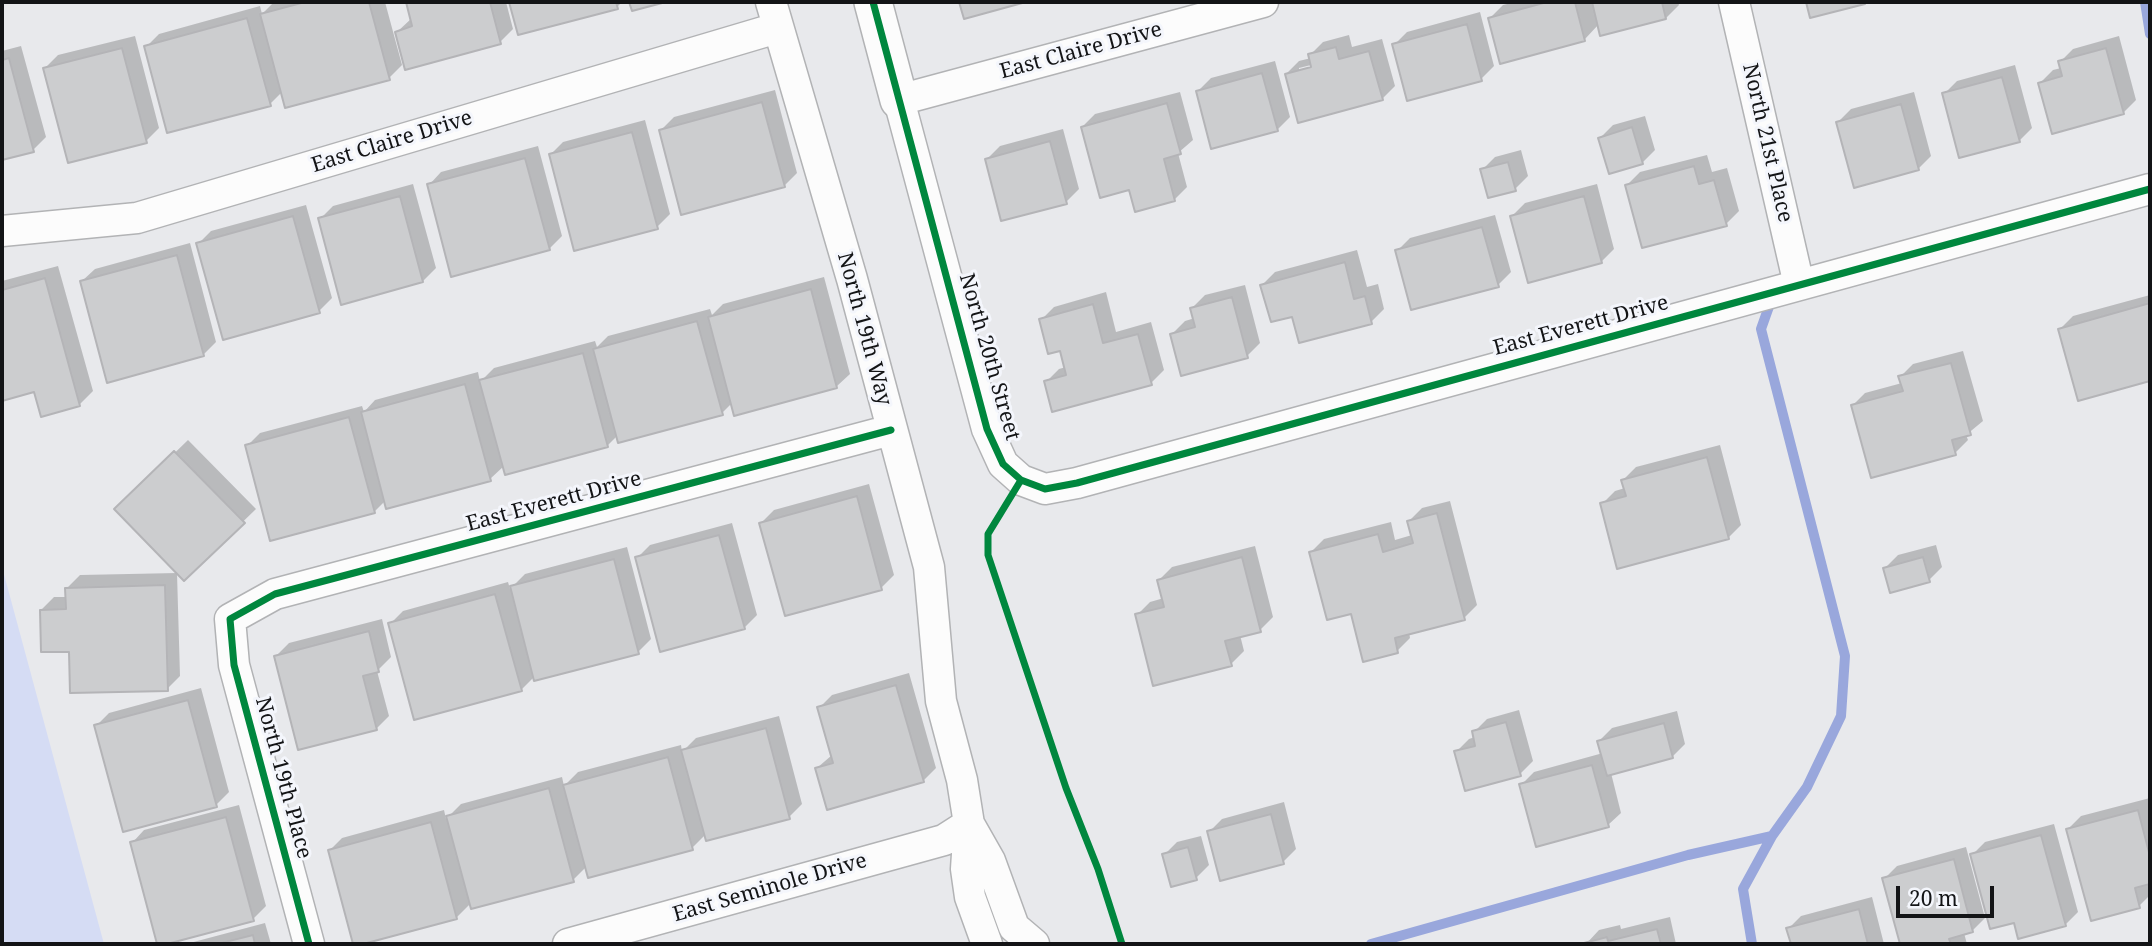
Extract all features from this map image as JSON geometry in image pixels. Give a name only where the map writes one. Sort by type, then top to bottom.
[{"type":"street","name":"North 20th Street","points":[[873,2],[987,429],[1003,464],[1021,480]]},
{"type":"street","name":"East Claire Drive","points":[[899,100],[1264,2]]},
{"type":"street","name":"North 21st Place","points":[[1734,2],[1799,285]]},
{"type":"street","name":"East Claire Drive","points":[[2,232],[137,218],[774,15]]},
{"type":"street","name":"North 19th Way","points":[[774,15],[852,279],[929,567],[941,701],[962,780],[969,824],[966,869],[970,897],[987,944]]},
{"type":"street","name":"East Everett Drive","points":[[1021,480],[1045,489],[1077,482],[2150,190]]},
{"type":"street","name":"East Everett Drive","points":[[230,619],[275,594],[891,430]]},
{"type":"street","name":"North 19th Place","points":[[230,619],[234,665],[309,944]]},
{"type":"street","name":"North 19th Way","points":[[969,824],[990,861],[1014,927],[1034,944]]},
{"type":"street","name":"East Seminole Drive","points":[[568,944],[944,840],[969,824]]},
{"type":"shaded area","points":[[2,567],[104,944],[2,944]]},
{"type":"building","points":[[305,2],[369,2],[390,80],[285,108],[260,14]]},
{"type":"building","points":[[406,2],[490,2],[501,44],[405,70],[395,32],[412,26]]},
{"type":"building","points":[[509,2],[616,2],[618,9],[518,35]]},
{"type":"building","points":[[629,2],[666,2],[632,11]]},
{"type":"building","points":[[959,2],[1026,2],[964,19]]},
{"type":"building","points":[[1547,2],[1575,2],[1585,41],[1500,64],[1488,18]]},
{"type":"building","points":[[1592,2],[1662,2],[1666,19],[1600,36]]},
{"type":"building","points":[[1806,2],[1864,2],[1865,4],[1810,18]]},
{"type":"building","points":[[247,18],[271,106],[167,133],[144,46]]},
{"type":"building","points":[[1467,24],[1482,81],[1407,101],[1392,44]]},
{"type":"building","points":[[1336,47],[1339,59],[1369,51],[1383,100],[1298,123],[1285,74],[1311,67],[1308,54]]},
{"type":"building","points":[[122,48],[147,143],[68,163],[43,68]]},
{"type":"building","points":[[2106,48],[2124,114],[2052,134],[2038,83],[2062,76],[2058,61]]},
{"type":"building","points":[[9,58],[34,152],[2,160],[2,60]]},
{"type":"building","points":[[1262,73],[1278,131],[1211,149],[1196,91]]},
{"type":"building","points":[[2002,77],[2020,142],[1959,158],[1942,93]]},
{"type":"building","points":[[762,102],[785,187],[681,215],[659,130]]},
{"type":"building","points":[[1167,103],[1181,154],[1164,159],[1175,201],[1135,212],[1129,190],[1100,198],[1081,127]]},
{"type":"building","points":[[1901,104],[1919,170],[1854,188],[1836,122]]},
{"type":"building","points":[[1632,127],[1643,164],[1609,174],[1598,138]]},
{"type":"building","points":[[632,132],[658,229],[574,251],[549,154]]},
{"type":"building","points":[[1050,141],[1067,204],[1001,221],[985,159]]},
{"type":"building","points":[[525,158],[550,250],[451,277],[427,184]]},
{"type":"building","points":[[1508,162],[1516,191],[1488,198],[1480,169]]},
{"type":"building","points":[[1694,166],[1699,184],[1714,180],[1727,226],[1642,248],[1625,185]]},
{"type":"building","points":[[400,196],[423,282],[341,305],[318,218]]},
{"type":"building","points":[[1584,196],[1602,263],[1528,283],[1510,216]]},
{"type":"building","points":[[293,216],[320,313],[223,340],[196,243]]},
{"type":"building","points":[[1482,227],[1499,287],[1411,310],[1395,250]]},
{"type":"building","points":[[177,255],[204,356],[107,383],[80,281]]},
{"type":"building","points":[[1345,262],[1354,299],[1365,296],[1372,324],[1299,343],[1292,317],[1271,322],[1260,285]]},
{"type":"building","points":[[45,278],[80,406],[41,417],[34,392],[2,401],[2,290]]},
{"type":"building","points":[[811,289],[837,388],[734,416],[708,317]]},
{"type":"building","points":[[1232,297],[1248,358],[1181,376],[1170,334],[1195,327],[1190,308]]},
{"type":"building","points":[[2150,303],[2150,381],[2078,401],[2058,329]]},
{"type":"building","points":[[1093,304],[1103,343],[1138,334],[1152,385],[1052,412],[1044,381],[1066,375],[1060,351],[1048,354],[1039,319]]},
{"type":"building","points":[[697,321],[723,415],[618,443],[593,349]]},
{"type":"building","points":[[583,353],[608,447],[505,475],[479,380]]},
{"type":"building","points":[[1951,363],[1971,435],[1952,440],[1956,455],[1871,478],[1851,405],[1903,391],[1898,376]]},
{"type":"building","points":[[465,384],[491,481],[386,509],[361,412]]},
{"type":"building","points":[[349,417],[375,513],[270,541],[245,445]]},
{"type":"building","points":[[174,451],[245,523],[184,581],[114,509]]},
{"type":"building","points":[[1707,457],[1729,539],[1617,569],[1600,503],[1626,496],[1621,480]]},
{"type":"building","points":[[857,496],[882,590],[785,616],[759,523]]},
{"type":"building","points":[[1437,513],[1465,620],[1395,638],[1398,653],[1363,662],[1351,614],[1327,620],[1309,552],[1378,534],[1383,552],[1413,543],[1407,521]]},
{"type":"building","points":[[719,535],[745,629],[660,652],[635,557]]},
{"type":"building","points":[[1242,557],[1261,632],[1225,641],[1232,666],[1153,686],[1135,614],[1164,607],[1157,580]]},
{"type":"building","points":[[1923,557],[1930,582],[1890,593],[1883,568]]},
{"type":"building","points":[[614,559],[639,654],[534,681],[510,586]]},
{"type":"building","points":[[165,585],[168,691],[70,693],[69,652],[41,652],[40,610],[66,609],[65,588]]},
{"type":"building","points":[[495,594],[522,691],[414,720],[388,623]]},
{"type":"building","points":[[369,631],[379,672],[363,676],[377,730],[298,750],[274,656]]},
{"type":"building","points":[[896,685],[924,782],[827,810],[815,768],[833,763],[817,707]]},
{"type":"building","points":[[188,700],[217,807],[123,832],[94,725]]},
{"type":"building","points":[[1506,722],[1521,776],[1465,791],[1454,751],[1475,746],[1472,731]]},
{"type":"building","points":[[1664,723],[1673,758],[1607,776],[1597,741]]},
{"type":"building","points":[[766,728],[790,819],[706,841],[681,750]]},
{"type":"building","points":[[668,757],[693,850],[588,878],[563,785]]},
{"type":"building","points":[[1592,765],[1609,827],[1536,847],[1519,784]]},
{"type":"building","points":[[549,788],[574,882],[471,909],[446,816]]},
{"type":"building","points":[[2138,810],[2150,856],[2150,884],[2135,888],[2140,908],[2091,921],[2066,829]]},
{"type":"building","points":[[1271,814],[1284,864],[1220,881],[1207,831]]},
{"type":"building","points":[[226,817],[254,921],[167,944],[157,944],[130,842]]},
{"type":"building","points":[[431,822],[457,919],[363,944],[353,944],[328,850]]},
{"type":"building","points":[[2041,835],[2066,926],[2018,939],[2014,923],[1990,929],[1970,854]]},
{"type":"building","points":[[1188,847],[1197,880],[1171,887],[1162,854]]},
{"type":"building","points":[[1954,859],[1973,932],[1949,939],[1951,944],[1900,944],[1882,878]]},
{"type":"building","points":[[1859,909],[1868,944],[1791,944],[1786,928]]},
{"type":"building","points":[[1657,929],[1661,944],[1584,943],[1607,937],[1608,941]]},
{"type":"building","points":[[253,935],[255,944],[217,944]]},
{"type":"waterway","points":[[2145,2],[2150,34]]},
{"type":"waterway","points":[[1752,944],[1743,889],[1772,836],[1807,787],[1841,716],[1845,656],[1761,329],[1772,298]]},
{"type":"waterway","points":[[1371,944],[1688,855],[1772,836]]},
{"type":"cycle path","points":[[873,2],[987,429],[1003,464],[1021,480],[1045,489],[1077,483],[2150,189]]},
{"type":"cycle path","points":[[309,944],[234,665],[230,619],[275,594],[891,430]]},
{"type":"cycle path","points":[[1021,480],[988,534],[988,555],[1066,788],[1098,869],[1122,944]]}]
